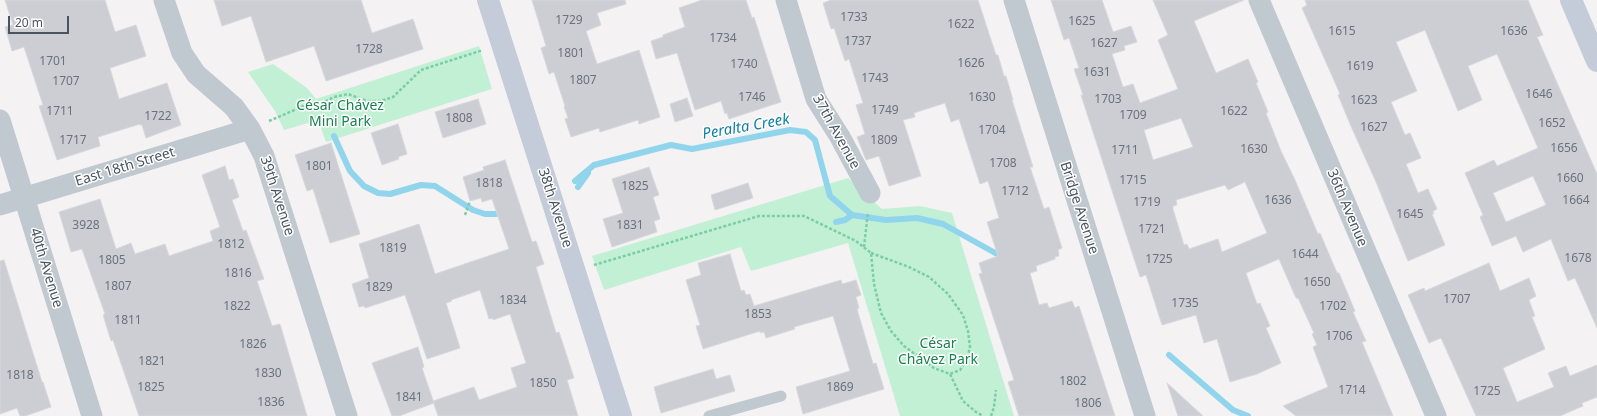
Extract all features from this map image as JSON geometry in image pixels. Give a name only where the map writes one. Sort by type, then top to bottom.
[{"type":"street","name":"39th Avenue","points":[[164,0],[182,53],[189,64],[196,74],[234,107],[250,129],[264,156],[347,416]]},
{"type":"street","name":"38th Avenue","points":[[488,0],[621,416]]},
{"type":"street","name":"37th Avenue","points":[[786,0],[816,99],[840,137],[870,193]]},
{"type":"street","name":"Bridge Avenue","points":[[1014,0],[1145,416]]},
{"type":"street","name":"36th Avenue","points":[[1259,0],[1436,416]]},
{"type":"street","points":[[1571,0],[1597,60]]},
{"type":"street","name":"40th Avenue","points":[[0,120],[92,416]]},
{"type":"street","name":"East 18th Street","points":[[0,206],[250,129]]},
{"type":"lane","points":[[709,416],[781,396]]},
{"type":"path","points":[[250,129],[306,106],[322,103],[334,97],[348,94],[367,102],[381,101],[393,97],[421,70],[502,44]]},
{"type":"path","points":[[864,247],[870,193]]},
{"type":"path","points":[[465,215],[470,201]]},
{"type":"path","points":[[575,270],[759,216],[804,216],[856,241],[871,253],[909,267],[929,277],[948,294],[963,315],[968,331],[970,347],[967,360],[960,370],[950,374],[934,368],[904,346],[891,331],[881,313],[874,284],[871,253]]},
{"type":"path","points":[[950,374],[963,401],[983,416]]},
{"type":"path","points":[[991,416],[994,408],[996,390]]},
{"type":"green space","name":"César Chávez Mini Park","points":[[479,46],[492,89],[326,142],[318,120],[284,130],[275,111],[248,72],[273,64],[307,88],[316,99]]},
{"type":"green space","name":"César Chávez Park","points":[[848,178],[882,209],[920,206],[952,213],[1014,416],[900,416],[848,243],[751,271],[741,247],[604,290],[592,256]]},
{"type":"building","points":[[5,0],[105,0],[115,32],[136,25],[146,56],[110,68],[119,99],[167,83],[181,125],[146,138],[142,125],[140,124],[98,137],[100,146],[57,160],[39,106],[43,105],[24,47],[12,51],[5,27],[13,25]]},
{"type":"building","points":[[214,0],[361,0],[372,33],[413,19],[423,49],[326,81],[314,46],[266,62],[251,16],[222,26]]},
{"type":"building","points":[[532,0],[625,0],[626,4],[597,13],[601,25],[586,31],[597,64],[639,50],[660,117],[639,124],[638,120],[600,132],[599,128],[571,137],[565,119],[568,118],[564,107],[565,106],[554,72],[549,74],[541,48],[546,46]]},
{"type":"building","points":[[702,0],[746,0],[752,18],[754,17],[781,102],[729,119],[727,113],[725,114],[721,101],[695,110],[677,53],[656,59],[651,41],[685,27],[679,8]]},
{"type":"building","points":[[831,0],[978,0],[996,55],[998,55],[1004,76],[1006,76],[1033,167],[1030,167],[1044,209],[1049,207],[1062,248],[1058,250],[1059,256],[1036,266],[1037,271],[1030,273],[1039,305],[1047,303],[1049,308],[1072,301],[1075,308],[1079,306],[1115,416],[1019,416],[1008,382],[1014,380],[979,274],[982,273],[979,263],[998,256],[987,222],[999,218],[988,181],[980,184],[959,119],[951,122],[945,103],[914,113],[915,117],[903,120],[921,176],[889,186],[879,156],[866,160],[857,137],[865,134],[856,105],[863,103],[849,59],[845,61],[834,28],[831,29],[823,3]]},
{"type":"building","points":[[1051,0],[1102,0],[1113,32],[1131,26],[1137,42],[1124,46],[1125,50],[1112,54],[1123,87],[1133,84],[1140,103],[1178,89],[1158,40],[1168,35],[1153,0],[1244,0],[1194,21],[1216,73],[1248,59],[1258,82],[1256,83],[1268,112],[1266,113],[1281,151],[1318,234],[1320,233],[1337,273],[1339,273],[1355,311],[1353,312],[1366,341],[1362,342],[1393,416],[1296,416],[1283,406],[1328,387],[1313,347],[1317,345],[1312,334],[1314,333],[1298,298],[1296,298],[1279,259],[1246,273],[1257,304],[1260,303],[1270,326],[1266,328],[1281,363],[1257,374],[1230,382],[1217,339],[1204,343],[1196,315],[1162,325],[1146,275],[1140,277],[1081,95],[1083,95],[1074,69],[1079,68],[1069,38],[1064,40]],"holes":[[[1181,118],[1193,147],[1153,160],[1144,130]],[[1245,182],[1267,233],[1222,252],[1218,239],[1189,249],[1187,244],[1184,245],[1173,209],[1173,206],[1177,205],[1176,200],[1225,185],[1228,190]]]},
{"type":"building","points":[[1305,0],[1528,0],[1543,35],[1537,37],[1597,174],[1597,328],[1575,278],[1568,281],[1551,239],[1523,252],[1516,236],[1492,246],[1480,217],[1483,215],[1465,173],[1494,160],[1497,166],[1538,148],[1497,54],[1468,66],[1482,100],[1458,111],[1425,30],[1396,42],[1417,91],[1391,102],[1405,135],[1410,133],[1421,158],[1406,164],[1418,193],[1428,189],[1437,209],[1433,211],[1434,214],[1432,214],[1445,245],[1408,261],[1376,182],[1338,95],[1340,94],[1302,8],[1307,5]],"holes":[[[1533,176],[1546,205],[1506,222],[1493,193]]]},
{"type":"building","points":[[687,98],[693,116],[675,122],[670,104]]},
{"type":"building","points":[[478,99],[486,124],[443,138],[435,112]]},
{"type":"building","points":[[398,124],[407,154],[398,157],[399,159],[382,165],[371,133]]},
{"type":"building","points":[[331,143],[360,234],[330,243],[313,189],[307,191],[295,155]]},
{"type":"building","points":[[505,160],[532,242],[536,241],[544,264],[536,267],[556,333],[559,332],[574,378],[567,380],[578,416],[438,416],[433,401],[474,387],[479,400],[517,387],[511,368],[526,363],[510,314],[493,320],[493,318],[489,319],[480,290],[451,300],[452,301],[446,303],[460,348],[427,359],[405,295],[365,308],[364,306],[359,307],[352,284],[369,278],[359,244],[419,224],[435,274],[509,249],[492,199],[482,202],[481,198],[470,201],[463,177],[484,170],[483,167]]},
{"type":"building","points":[[225,166],[229,180],[233,179],[239,197],[232,200],[243,231],[246,230],[264,279],[257,281],[272,326],[280,324],[307,416],[139,416],[113,340],[111,341],[103,315],[105,314],[82,249],[71,252],[59,212],[100,199],[116,249],[131,243],[135,254],[165,244],[169,256],[213,241],[210,231],[220,227],[202,175]]},
{"type":"building","points":[[649,167],[659,195],[653,197],[660,219],[654,221],[657,232],[612,247],[603,219],[623,213],[612,179]]},
{"type":"building","points":[[748,183],[753,198],[715,210],[711,195]]},
{"type":"building","points":[[730,254],[741,291],[744,290],[746,295],[750,294],[754,306],[841,280],[842,284],[856,280],[861,295],[856,297],[859,308],[857,309],[873,364],[876,363],[884,389],[803,414],[796,387],[850,371],[833,316],[794,327],[795,329],[766,338],[764,332],[760,333],[760,331],[703,349],[696,326],[700,325],[686,280],[701,275],[698,263]]},
{"type":"building","points":[[4,260],[51,407],[25,416],[20,416],[17,408],[0,414],[0,261]]},
{"type":"building","points":[[1489,263],[1500,291],[1529,278],[1536,296],[1529,300],[1535,316],[1532,317],[1545,349],[1503,368],[1517,402],[1554,387],[1548,373],[1566,366],[1570,376],[1597,365],[1597,397],[1582,403],[1583,406],[1560,416],[1476,416],[1441,338],[1429,343],[1408,295],[1424,288],[1425,291]]},
{"type":"building","points":[[418,347],[424,367],[422,368],[434,403],[399,416],[392,416],[372,363]]},
{"type":"building","points":[[713,369],[716,379],[730,375],[735,391],[661,413],[654,387]]},
{"type":"building","points":[[1167,383],[1203,416],[1178,416]]},
{"type":"waterway","name":"Peralta Creek","points":[[575,181],[594,165],[671,145],[692,149],[790,130],[806,132],[815,140],[830,196],[852,215],[886,220],[917,218],[943,224],[997,254]]},
{"type":"waterway","name":"Peralta Creek","points":[[334,136],[350,171],[364,186],[378,193],[390,194],[421,185],[435,186],[473,210],[485,214],[496,214]]},
{"type":"waterway","name":"Peralta Creek","points":[[578,187],[588,173]]},
{"type":"waterway","name":"Peralta Creek","points":[[836,222],[845,220],[852,215]]},
{"type":"waterway","name":"Peralta Creek","points":[[1169,355],[1233,410],[1248,416]]}]
